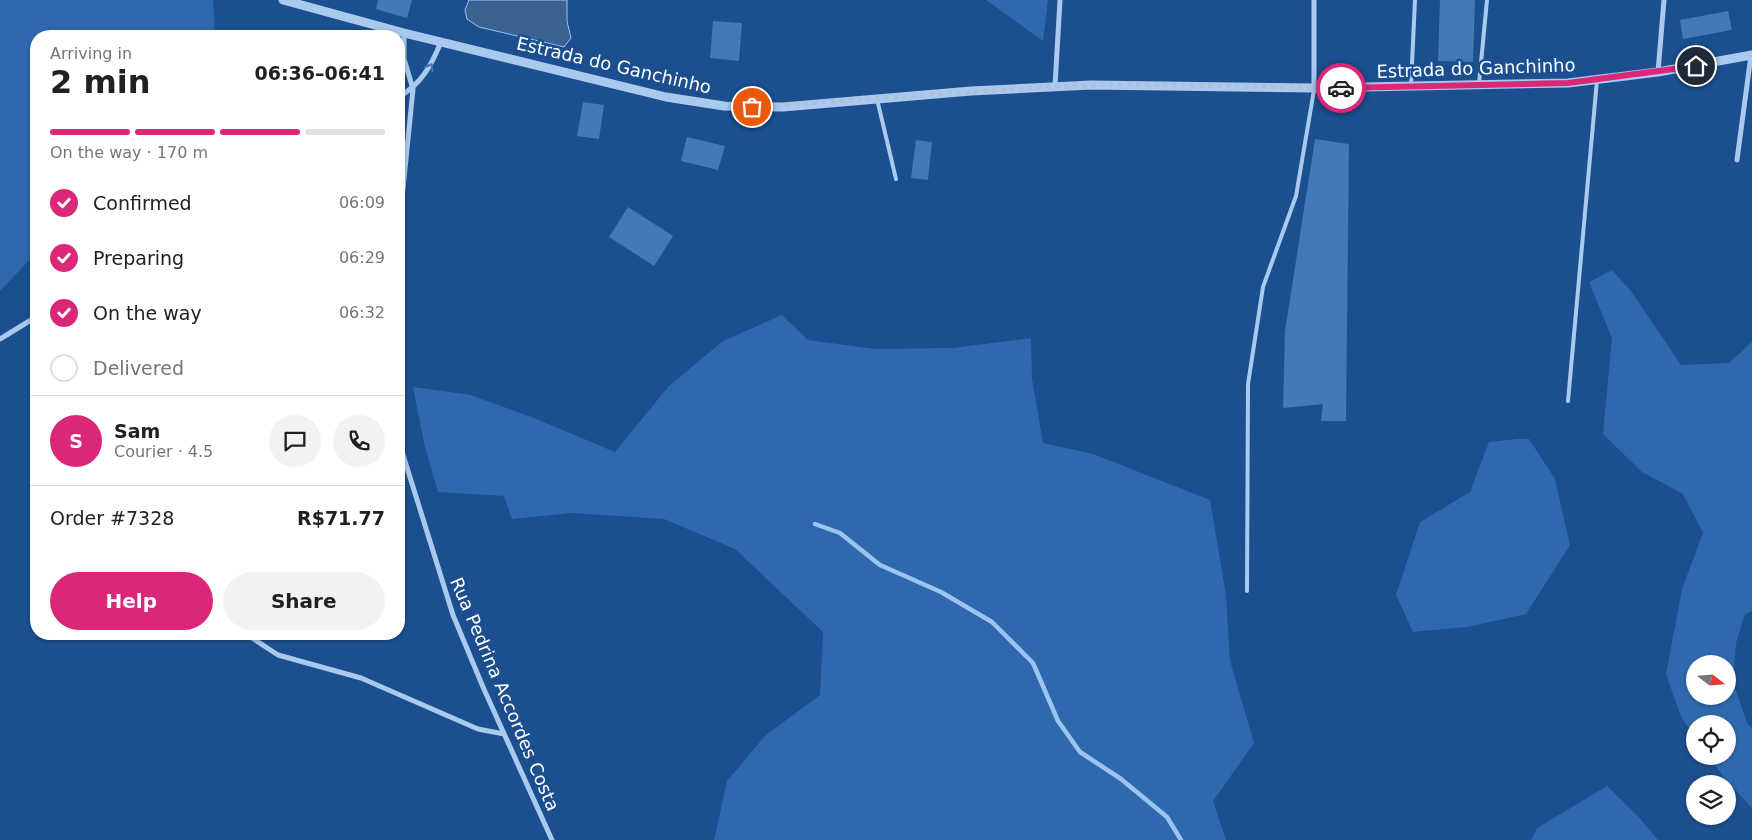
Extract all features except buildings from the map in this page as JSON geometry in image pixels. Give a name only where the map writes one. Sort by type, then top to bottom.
[{"type":"street","name":"Estrada do Ganchinho","points":[[283,0],[393,30]]},
{"type":"street","points":[[1055,86],[1060,0]]},
{"type":"street","points":[[1314,0],[1314,88]]},
{"type":"street","points":[[1658,72],[1664,0]]},
{"type":"street","name":"Estrada do Ganchinho","points":[[405,33],[666,97],[716,105],[783,107],[1055,86],[1130,84],[1314,88],[1411,87],[1478,86],[1597,80],[1658,72],[1752,55]]},
{"type":"street","points":[[405,93],[412,89],[428,71],[441,42]]},
{"type":"street","points":[[1737,160],[1752,55]]},
{"type":"street","points":[[405,63],[412,89],[405,164]]},
{"type":"street","points":[[0,339],[30,321]]},
{"type":"street","name":"Rua Pedrina Accordes Costa","points":[[405,461],[444,588],[468,652],[552,840]]},
{"type":"street","points":[[255,640],[278,655],[361,678],[478,729],[504,734]]},
{"type":"lane","points":[[1411,87],[1415,0]]},
{"type":"lane","points":[[1478,86],[1486,0]]},
{"type":"lane","points":[[1568,401],[1597,80]]},
{"type":"lane","points":[[1247,591],[1248,384],[1263,287],[1296,196],[1314,88]]},
{"type":"lane","points":[[877,99],[896,179]]},
{"type":"shaded area","points":[[0,0],[213,0],[215,30],[30,30],[30,259],[0,291]]},
{"type":"shaded area","points":[[469,0],[567,0],[567,21],[571,38],[564,47],[479,27],[467,19],[465,10]]},
{"type":"shaded area","points":[[986,0],[1048,0],[1043,41],[993,5]]},
{"type":"shaded area","points":[[1612,270],[1631,291],[1681,365],[1729,363],[1752,342],[1752,611],[1745,614],[1736,643],[1735,655],[1686,655],[1686,705],[1736,705],[1736,691],[1747,723],[1752,728],[1752,808],[1736,791],[1736,775],[1722,775],[1715,765],[1736,765],[1736,715],[1686,715],[1686,724],[1681,717],[1666,674],[1682,589],[1703,533],[1683,494],[1642,472],[1603,434],[1612,338],[1589,282]]},
{"type":"shaded area","points":[[782,315],[808,340],[875,349],[953,348],[1031,338],[1032,379],[1043,443],[1093,454],[1210,500],[1226,595],[1230,661],[1254,743],[1213,801],[1226,840],[714,840],[727,781],[766,735],[820,695],[823,632],[735,549],[664,519],[572,513],[512,519],[504,496],[438,492],[424,443],[413,387],[471,395],[534,418],[615,452],[668,387],[723,341]]},
{"type":"shaded area","points":[[1529,439],[1555,479],[1570,545],[1526,614],[1467,627],[1413,632],[1396,595],[1420,522],[1470,492],[1489,442]]},
{"type":"shaded area","points":[[1607,786],[1636,814],[1658,840],[1531,840],[1537,828]]},
{"type":"waterway","points":[[815,524],[840,533],[880,565],[941,592],[992,622],[1033,663],[1058,721],[1080,752],[1121,779],[1167,817],[1181,840]]},
{"type":"way so far","points":[[752,107],[783,107],[1055,86],[1130,84],[1341,88]]},
{"type":"route","points":[[1341,88],[1568,83],[1626,77],[1696,66]]}]
